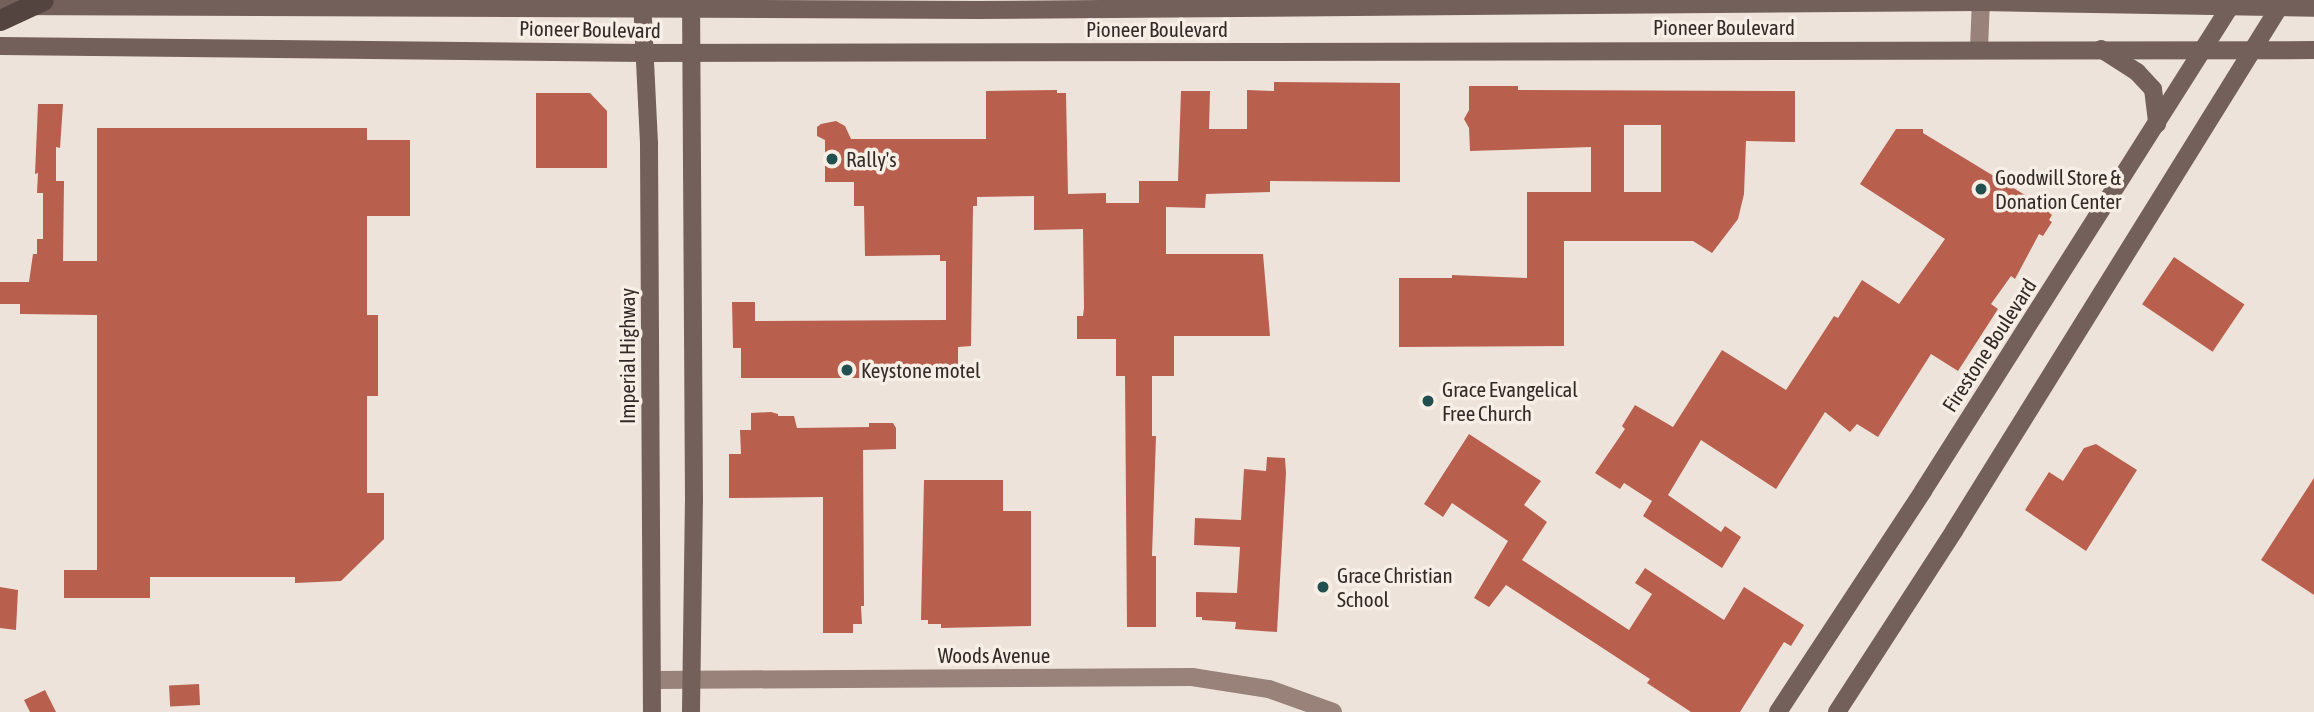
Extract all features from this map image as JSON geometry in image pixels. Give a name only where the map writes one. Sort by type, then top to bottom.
[{"type":"highway","points":[[0,20],[43,0]]},
{"type":"main road","name":"Pioneer Boulevard","points":[[0,6],[1981,1],[2281,4],[2314,8]]},
{"type":"main road","name":"Firestone Boulevard","points":[[1778,712],[2157,124],[2231,4]]},
{"type":"main road","points":[[1836,712],[1961,520],[2281,4]]},
{"type":"main road","name":"Imperial Highway","points":[[642,5],[649,145],[652,712]]},
{"type":"main road","points":[[691,5],[694,501],[691,712]]},
{"type":"main road","name":"Pioneer Boulevard","points":[[0,47],[644,53],[1979,48],[2314,50]]},
{"type":"main road","points":[[2101,49],[2137,72],[2153,89],[2157,124]]},
{"type":"street","points":[[1979,48],[1981,1]]},
{"type":"street","name":"Woods Avenue","points":[[652,680],[1192,677],[1269,689],[1332,712]]},
{"type":"building","points":[[1274,82],[1400,83],[1400,182],[1270,181],[1270,192],[1206,194],[1205,208],[1166,207],[1166,254],[1263,254],[1270,336],[1174,336],[1174,376],[1152,376],[1152,436],[1156,436],[1152,556],[1156,556],[1156,627],[1127,627],[1125,376],[1116,376],[1116,339],[1077,339],[1077,316],[1083,316],[1084,308],[1083,229],[1034,230],[1034,196],[977,197],[977,206],[973,206],[971,346],[958,347],[958,378],[741,378],[741,348],[733,348],[732,302],[755,302],[755,321],[946,320],[946,261],[940,261],[940,255],[865,256],[864,206],[854,206],[854,182],[825,182],[825,140],[817,136],[817,127],[821,124],[836,121],[845,126],[851,139],[986,139],[986,91],[1057,90],[1057,93],[1066,93],[1068,194],[1106,193],[1106,203],[1139,203],[1139,181],[1178,181],[1181,91],[1210,91],[1209,129],[1247,129],[1247,90],[1274,91]]},
{"type":"building","points":[[1469,86],[1518,86],[1518,90],[1795,91],[1795,142],[1746,141],[1744,194],[1738,219],[1712,253],[1693,241],[1564,241],[1564,346],[1399,347],[1399,278],[1452,278],[1452,275],[1527,278],[1527,192],[1591,192],[1591,147],[1470,151],[1469,128],[1464,119],[1469,110]],"holes":[[[1624,125],[1661,125],[1661,192],[1624,192]]]},
{"type":"building","points":[[536,93],[590,93],[607,111],[607,168],[536,168]]},
{"type":"building","points":[[38,104],[63,104],[60,148],[56,147],[56,181],[64,181],[63,261],[97,261],[97,128],[367,128],[367,140],[410,140],[410,216],[367,216],[367,315],[378,315],[378,396],[367,396],[367,493],[384,493],[384,539],[341,581],[295,583],[295,577],[150,577],[150,598],[64,598],[64,570],[97,570],[97,315],[20,314],[20,304],[0,304],[0,282],[29,282],[33,254],[37,254],[37,239],[43,239],[43,193],[37,193],[38,173],[35,174]]},
{"type":"building","points":[[1896,129],[1923,129],[1923,133],[2038,203],[2052,215],[2049,220],[2052,222],[2043,236],[2039,234],[2015,279],[2011,276],[1991,304],[1998,309],[1958,371],[1931,354],[1878,437],[1857,424],[1850,432],[1825,412],[1776,489],[1701,440],[1668,495],[1721,532],[1725,526],[1741,537],[1722,568],[1643,516],[1652,501],[1624,483],[1620,489],[1595,473],[1625,429],[1622,426],[1635,405],[1673,427],[1722,350],[1786,390],[1834,316],[1838,318],[1862,280],[1899,304],[1945,239],[1860,184]]},
{"type":"building","points":[[2174,257],[2244,305],[2213,352],[2142,304]]},
{"type":"building","points":[[771,412],[778,416],[794,416],[797,428],[869,427],[869,423],[893,423],[896,428],[896,449],[863,450],[864,606],[861,606],[862,624],[853,624],[853,633],[823,633],[823,497],[729,498],[729,454],[741,454],[740,430],[751,430],[751,413]]},
{"type":"building","points":[[1469,434],[1541,481],[1524,505],[1547,522],[1522,560],[1629,630],[1652,594],[1635,583],[1645,568],[1724,620],[1744,587],[1804,625],[1791,646],[1784,642],[1740,712],[1691,712],[1647,683],[1650,679],[1506,585],[1489,607],[1474,598],[1508,541],[1452,503],[1443,517],[1424,504]]},
{"type":"building","points":[[2096,444],[2137,470],[2086,551],[2025,510],[2049,472],[2063,481],[2084,448]]},
{"type":"building","points":[[1267,457],[1285,458],[1286,473],[1277,632],[1235,629],[1236,622],[1202,620],[1202,617],[1196,617],[1196,592],[1237,593],[1240,547],[1194,545],[1195,518],[1241,520],[1244,469],[1266,471]]},
{"type":"building","points":[[2314,478],[2314,595],[2261,560]]},
{"type":"building","points":[[924,480],[1003,480],[1003,511],[1031,511],[1031,626],[941,628],[941,624],[928,624],[928,620],[921,620]]},
{"type":"building","points":[[0,587],[18,590],[16,630],[0,628]]},
{"type":"building","points":[[199,684],[200,705],[170,707],[169,686]]},
{"type":"building","points":[[45,690],[56,712],[30,712],[24,700]]},
{"type":"place","name":"Rally's","points":[[832,159]]},
{"type":"place","name":"Goodwill Store & Donation Center","points":[[1981,189]]},
{"type":"place","name":"Keystone motel","points":[[847,370]]},
{"type":"place","name":"Grace Evangelical Free Church","points":[[1428,401]]},
{"type":"place","name":"Grace Christian School","points":[[1323,587]]}]
